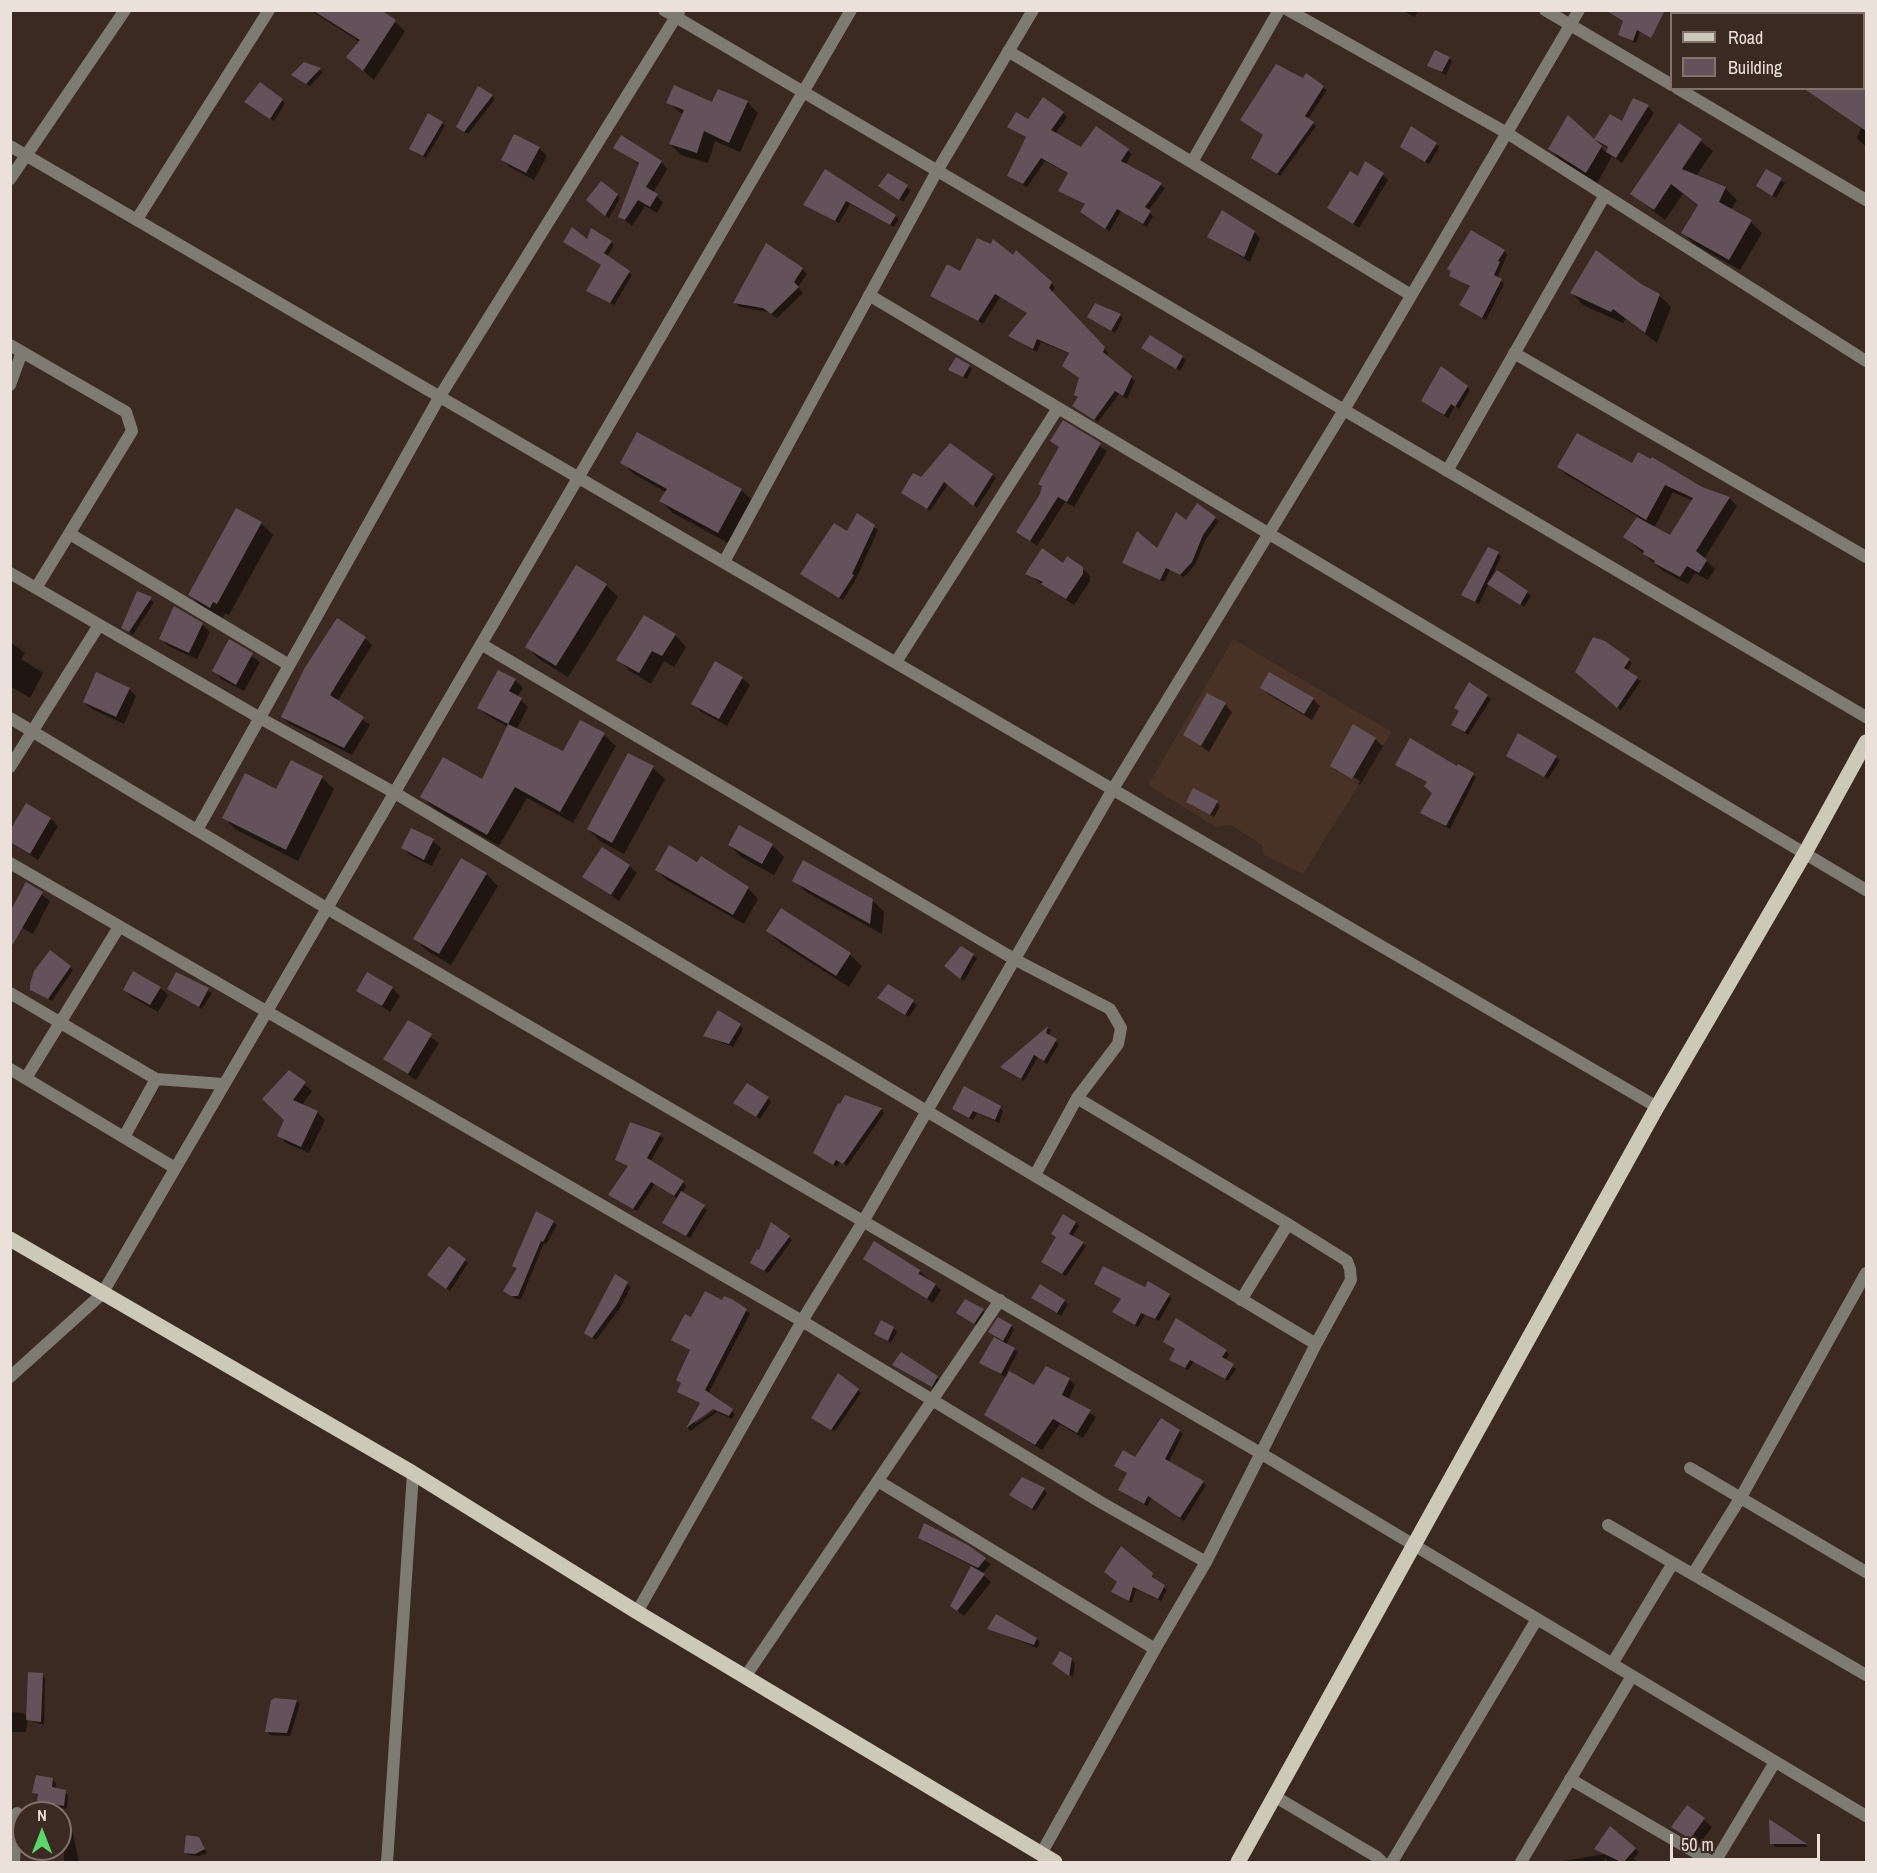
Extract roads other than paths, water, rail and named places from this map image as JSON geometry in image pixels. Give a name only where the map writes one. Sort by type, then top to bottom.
[{"type":"main road","points":[[1238,1863],[1657,1107],[1805,853],[1866,742]]},
{"type":"main road","points":[[10,1239],[413,1473],[637,1612],[1055,1863]]},
{"type":"street","points":[[10,179],[125,10]]},
{"type":"street","points":[[137,219],[269,10]]},
{"type":"street","points":[[10,1377],[102,1294],[851,10]]},
{"type":"street","points":[[724,562],[937,171],[1033,10]]},
{"type":"street","points":[[1192,162],[1279,10]]},
{"type":"street","points":[[1288,10],[1507,133],[1866,361]]},
{"type":"street","points":[[1545,10],[1670,84]]},
{"type":"street","points":[[637,1612],[802,1321],[864,1220],[1113,789],[1344,410],[1579,10]]},
{"type":"street","points":[[197,830],[440,396],[673,13],[803,92],[1866,717]]},
{"type":"street","points":[[1008,51],[1411,295]]},
{"type":"street","points":[[1680,90],[1866,200]]},
{"type":"street","points":[[10,146],[1657,1107]]},
{"type":"street","points":[[1447,471],[1605,195]]},
{"type":"street","points":[[869,295],[1866,890]]},
{"type":"street","points":[[10,345],[126,412],[132,431],[36,588]]},
{"type":"street","points":[[10,385],[22,352]]},
{"type":"street","points":[[1514,353],[1866,556]]},
{"type":"street","points":[[896,662],[1058,408]]},
{"type":"street","points":[[70,534],[289,665]]},
{"type":"street","points":[[10,573],[260,718],[395,793],[1316,1344]]},
{"type":"street","points":[[10,767],[99,625]]},
{"type":"street","points":[[481,644],[1014,959],[1110,1009],[1118,1019],[1121,1028],[1118,1044],[1077,1098],[1035,1175]]},
{"type":"street","points":[[10,718],[328,909],[1262,1454],[1866,1816]]},
{"type":"street","points":[[10,863],[802,1321],[1102,1503],[1206,1562]]},
{"type":"street","points":[[26,1078],[119,927]]},
{"type":"street","points":[[11,993],[59,1024],[156,1079],[224,1084]]},
{"type":"street","points":[[10,1069],[175,1168]]},
{"type":"street","points":[[124,1137],[156,1079]]},
{"type":"street","points":[[1041,1854],[1206,1562],[1316,1344],[1351,1280],[1347,1262],[1288,1224],[1077,1098]]},
{"type":"street","points":[[1241,1300],[1288,1224]]},
{"type":"street","points":[[1693,1574],[1741,1497],[1866,1273]]},
{"type":"street","points":[[746,1677],[999,1300]]},
{"type":"street","points":[[1690,1468],[1866,1572]]},
{"type":"street","points":[[387,1863],[413,1473]]},
{"type":"street","points":[[878,1481],[1155,1649]]},
{"type":"street","points":[[1608,1525],[1866,1675]]},
{"type":"street","points":[[1612,1664],[1673,1563]]},
{"type":"street","points":[[1392,1863],[1538,1619]]},
{"type":"street","points":[[1524,1861],[1632,1676]]},
{"type":"street","points":[[1570,1779],[1714,1863],[1775,1762]]},
{"type":"street","points":[[1274,1796],[1377,1857],[1382,1863]]}]
